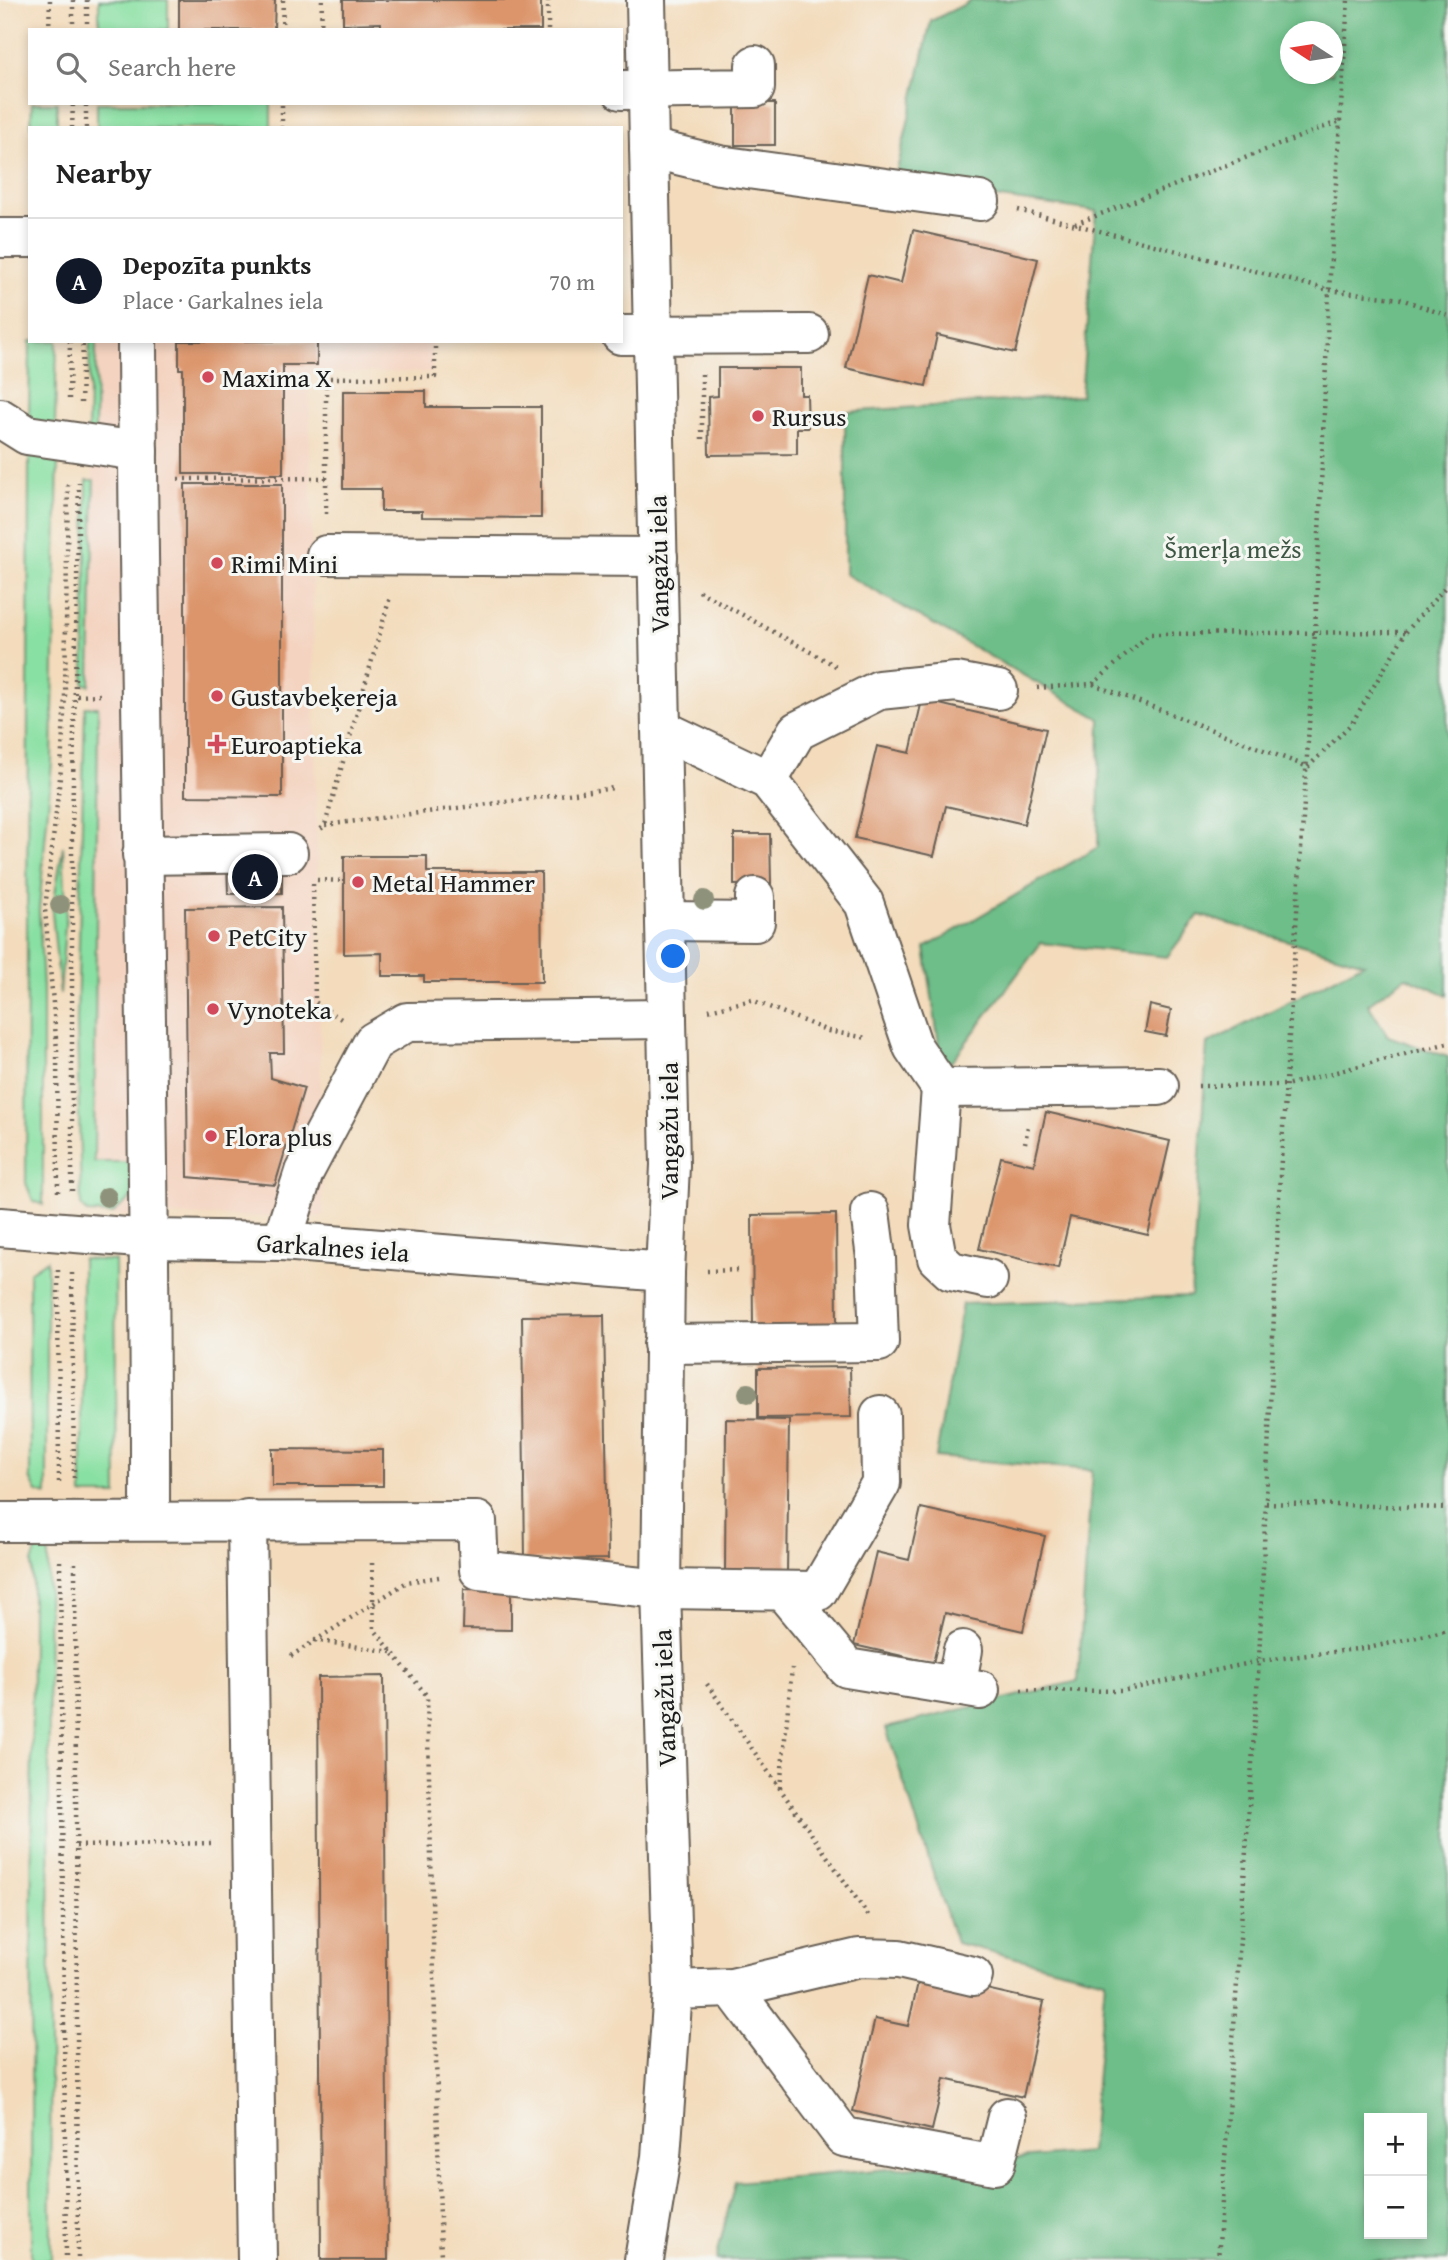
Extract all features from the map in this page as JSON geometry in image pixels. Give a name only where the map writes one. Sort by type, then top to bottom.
[{"type":"street","name":"Vangažu iela","points":[[644,2260],[661,2157],[673,1990],[661,1589],[663,1344],[680,1272],[670,1165],[658,557],[637,336],[649,149],[634,90],[646,0]]},
{"type":"street","points":[[634,90],[755,88],[755,65]]},
{"type":"street","points":[[649,149],[719,164],[980,201]]},
{"type":"street","points":[[0,239],[28,238]]},
{"type":"street","points":[[637,336],[809,334]]},
{"type":"street","points":[[137,343],[142,855],[151,1239],[150,1520]]},
{"type":"street","points":[[0,418],[27,436],[74,441],[138,465]]},
{"type":"street","points":[[326,555],[658,557]]},
{"type":"street","points":[[768,780],[797,731],[879,690],[956,682],[998,690]]},
{"type":"street","points":[[661,729],[768,780],[864,903],[913,1047],[941,1088],[931,1225],[937,1258],[951,1271],[988,1279]]},
{"type":"street","points":[[142,855],[300,862]]},
{"type":"street","points":[[665,921],[755,922],[755,897]]},
{"type":"street","points":[[282,1241],[304,1172],[373,1042],[407,1022],[667,1019]]},
{"type":"street","points":[[941,1088],[1158,1086]]},
{"type":"street","points":[[663,1344],[879,1342],[876,1258],[870,1212]]},
{"type":"street","name":"Garkalnes iela","points":[[0,1227],[151,1239],[282,1241],[680,1272]]},
{"type":"street","points":[[0,1522],[247,1519],[477,1521],[479,1570],[790,1601],[818,1591],[881,1483],[880,1415]]},
{"type":"street","points":[[247,1519],[257,2260]]},
{"type":"street","points":[[790,1601],[847,1668],[966,1675]]},
{"type":"street","points":[[673,1990],[732,1988],[859,1958],[899,1959],[973,1976]]},
{"type":"street","points":[[732,1988],[844,2137],[995,2165],[1007,2117]]},
{"type":"path","points":[[49,28],[50,0]]},
{"type":"path","points":[[73,28],[74,0]]},
{"type":"path","points":[[87,0],[87,28]]},
{"type":"path","points":[[282,28],[283,0]]},
{"type":"path","points":[[321,28],[322,0]]},
{"type":"path","points":[[548,0],[548,28]]},
{"type":"path","points":[[1218,2260],[1259,1661],[1286,1085],[1315,632],[1329,290],[1348,0]]},
{"type":"path","points":[[72,126],[73,105]]},
{"type":"path","points":[[86,105],[86,126]]},
{"type":"path","points":[[282,105],[282,126]]},
{"type":"path","points":[[1074,225],[1340,121]]},
{"type":"path","points":[[980,201],[1329,290],[1401,299],[1448,316]]},
{"type":"path","points":[[66,2260],[65,1232],[77,696],[70,343]]},
{"type":"path","points":[[78,2260],[76,1846],[67,1520],[65,1232],[57,1050],[45,909],[61,769],[74,441],[83,343]]},
{"type":"path","points":[[326,555],[326,378],[435,377],[435,343]]},
{"type":"path","points":[[702,377],[702,443]]},
{"type":"path","points":[[702,404],[709,404]]},
{"type":"path","points":[[138,465],[326,478]]},
{"type":"path","points":[[373,1042],[315,1002],[300,862],[326,825],[402,555]]},
{"type":"path","points":[[658,557],[686,584],[879,690]]},
{"type":"path","points":[[1307,767],[1352,723],[1406,632],[1448,584]]},
{"type":"path","points":[[1093,684],[1150,634],[1406,632]]},
{"type":"path","points":[[998,690],[1093,684],[1307,767]]},
{"type":"path","points":[[326,825],[614,788]]},
{"type":"path","points":[[667,1019],[752,1000],[828,1031],[913,1047]]},
{"type":"path","points":[[1158,1086],[1286,1085],[1448,1043]]},
{"type":"path","points":[[680,1272],[741,1270]]},
{"type":"path","points":[[1265,1503],[1448,1508]]},
{"type":"path","points":[[368,1520],[375,1602],[374,1629],[427,1696],[441,2260]]},
{"type":"path","points":[[281,1663],[407,1582],[479,1570]]},
{"type":"path","points":[[780,1789],[790,1601]]},
{"type":"path","points":[[966,1675],[1122,1691],[1259,1661],[1373,1647],[1448,1630]]},
{"type":"path","points":[[313,1640],[393,1652]]},
{"type":"path","points":[[701,1675],[899,1959]]},
{"type":"path","points":[[76,1846],[253,1842]]},
{"type":"shaded area","points":[[94,343],[431,343],[432,372],[309,373],[323,1217],[86,1215]]},
{"type":"green space","points":[[99,0],[168,0],[168,28],[99,28]]},
{"type":"green space","name":"Šmerļa mežs","points":[[973,0],[1448,0],[1447,995],[1406,977],[1368,1004],[1388,1036],[1448,1057],[1448,2260],[716,2260],[735,2182],[1090,2152],[1105,1980],[956,1943],[886,1728],[1078,1681],[1092,1470],[936,1457],[962,1304],[1191,1296],[1207,1044],[1364,963],[1199,915],[1167,957],[1041,943],[943,1073],[925,948],[1098,847],[1100,719],[845,574],[845,412],[1081,396],[1096,211],[894,184],[931,21]]},
{"type":"green space","points":[[32,105],[57,105],[57,126],[31,126]]},
{"type":"green space","points":[[97,105],[271,105],[271,126],[97,126]]},
{"type":"green space","points":[[30,343],[57,343],[55,426],[29,423]]},
{"type":"green space","points":[[90,343],[96,343],[95,434],[88,434]]},
{"type":"green space","points":[[29,454],[58,457],[52,762],[39,910],[43,988],[43,1205],[33,1201],[26,1183]]},
{"type":"green space","points":[[87,480],[94,480],[90,685],[84,684]]},
{"type":"green space","points":[[85,707],[98,707],[94,1162],[131,1162],[132,1197],[112,1214],[87,1213],[81,1206],[77,1021]]},
{"type":"green space","points":[[63,846],[66,912],[60,994],[52,912]]},
{"type":"green space","points":[[82,1259],[115,1261],[117,1495],[82,1495]]},
{"type":"green space","points":[[47,1260],[47,1495],[37,1492],[30,1478],[29,1272]]},
{"type":"green space","points":[[48,1538],[51,2260],[31,2260],[32,1563],[39,1543]]},
{"type":"building","points":[[179,0],[275,0],[274,28],[179,28]]},
{"type":"building","points":[[343,0],[541,0],[541,28],[381,28],[381,23],[343,24]]},
{"type":"building","points":[[735,103],[775,103],[775,145],[735,145]]},
{"type":"building","points":[[913,230],[1038,259],[1015,353],[937,335],[926,386],[846,368],[868,275],[901,283]]},
{"type":"building","points":[[179,343],[317,343],[317,365],[283,365],[283,474],[183,474],[183,369],[179,369]]},
{"type":"building","name":"Rursus","points":[[718,368],[801,368],[801,395],[807,395],[808,428],[797,428],[797,454],[709,455],[708,397],[718,396]]},
{"type":"building","points":[[343,391],[426,391],[426,407],[541,407],[541,518],[422,517],[422,511],[381,511],[381,489],[343,489]]},
{"type":"building","points":[[185,484],[282,484],[282,797],[185,796]]},
{"type":"building","points":[[922,700],[1046,729],[1024,824],[946,806],[934,856],[855,838],[877,746],[910,753]]},
{"type":"building","points":[[734,834],[770,834],[771,884],[734,885]]},
{"type":"building","points":[[344,856],[427,856],[427,872],[541,872],[542,982],[424,982],[424,976],[382,976],[382,953],[344,954]]},
{"type":"building","points":[[282,861],[282,893],[228,894],[227,862]]},
{"type":"building","points":[[282,907],[284,1053],[270,1053],[271,1078],[304,1088],[275,1185],[188,1177],[185,908]]},
{"type":"building","points":[[1150,1005],[1171,1010],[1166,1036],[1145,1032]]},
{"type":"building","points":[[1046,1112],[1170,1141],[1148,1235],[1070,1217],[1058,1268],[979,1249],[1001,1157],[1034,1165]]},
{"type":"building","points":[[836,1214],[837,1327],[753,1328],[752,1215]]},
{"type":"building","points":[[604,1315],[608,1559],[525,1560],[522,1316]]},
{"type":"building","points":[[850,1367],[851,1417],[758,1418],[758,1368]]},
{"type":"building","points":[[726,1419],[789,1420],[787,1575],[725,1575]]},
{"type":"building","points":[[272,1449],[383,1450],[383,1486],[272,1486]]},
{"type":"building","points":[[921,1508],[1045,1536],[1023,1631],[945,1613],[933,1663],[854,1645],[876,1552],[909,1560]]},
{"type":"building","points":[[464,1589],[511,1590],[511,1630],[463,1629]]},
{"type":"building","points":[[384,1676],[388,2260],[321,2260],[318,1677]]},
{"type":"building","points":[[920,1974],[1044,2002],[1023,2097],[944,2079],[932,2130],[853,2111],[875,2019],[908,2026]]},
{"type":"place","name":"Maxima X","points":[[208,377]]},
{"type":"place","name":"Rursus","points":[[758,416]]},
{"type":"place","name":"Rimi Mini","points":[[217,563]]},
{"type":"place","name":"Gustavbeķereja","points":[[217,696]]},
{"type":"place","name":"Euroaptieka","points":[[217,744]]},
{"type":"place","name":"Depozīta punkts","points":[[255,877]]},
{"type":"place","name":"Metal Hammer","points":[[358,882]]},
{"type":"place","name":"PetCity","points":[[214,936]]},
{"type":"place","name":"Vynoteka","points":[[213,1009]]},
{"type":"place","name":"Flora plus","points":[[211,1136]]}]
